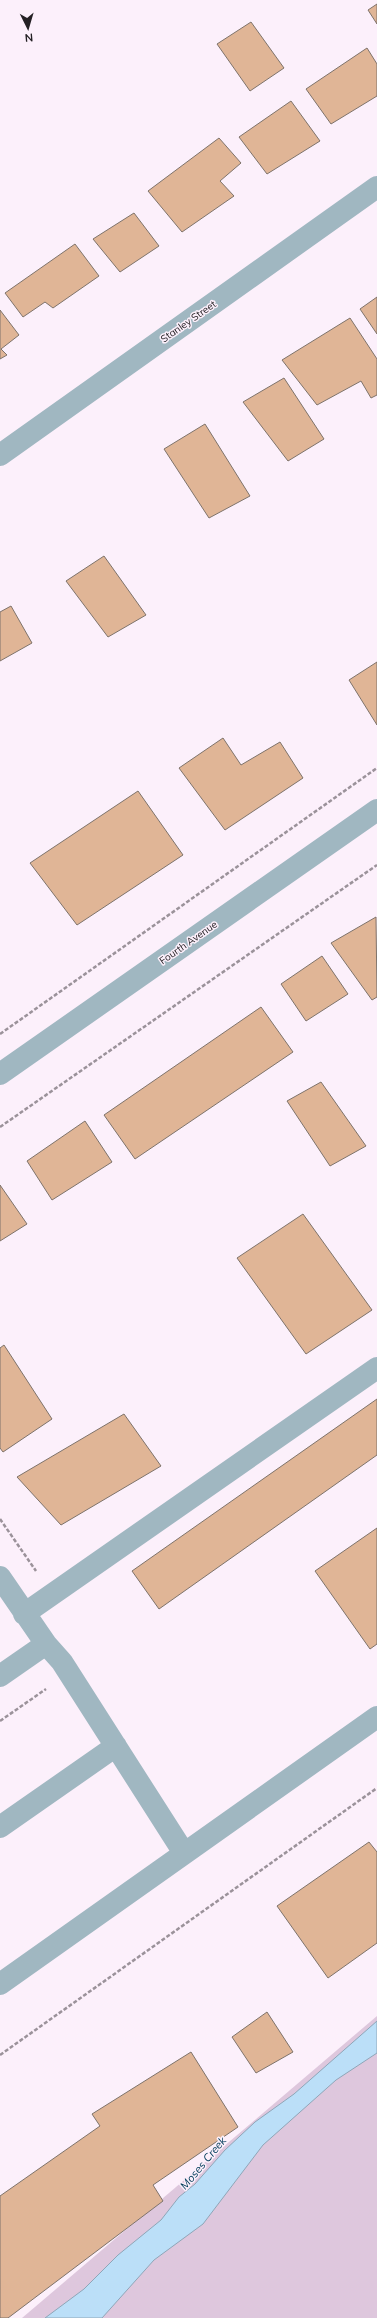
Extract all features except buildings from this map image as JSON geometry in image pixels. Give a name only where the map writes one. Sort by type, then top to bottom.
[{"type":"street","name":"Stanley Street","points":[[0,456],[377,187]]},
{"type":"street","name":"Fourth Avenue","points":[[0,1074],[377,810]]},
{"type":"street","points":[[24,1614],[377,1368]]},
{"type":"street","points":[[0,1577],[24,1614],[69,1672],[184,1853]]},
{"type":"street","points":[[0,1676],[46,1644]]},
{"type":"street","points":[[0,1984],[377,1717]]},
{"type":"street","points":[[0,1827],[116,1746]]},
{"type":"path","points":[[0,1034],[377,768]]},
{"type":"path","points":[[0,1127],[377,865]]},
{"type":"path","points":[[0,1519],[53,1594]]},
{"type":"path","points":[[0,1721],[69,1672]]},
{"type":"path","points":[[0,2055],[377,1788]]},
{"type":"shaded area","points":[[377,2016],[377,2318],[22,2318]]},
{"type":"water","points":[[377,2021],[377,2053],[336,2080],[263,2145],[203,2224],[154,2260],[102,2318],[45,2318],[84,2289],[118,2255],[161,2220],[179,2197],[195,2184],[225,2150],[255,2122],[294,2094]]},
{"type":"water label","name":"Moses Creek","points":[[203,2163]]}]
